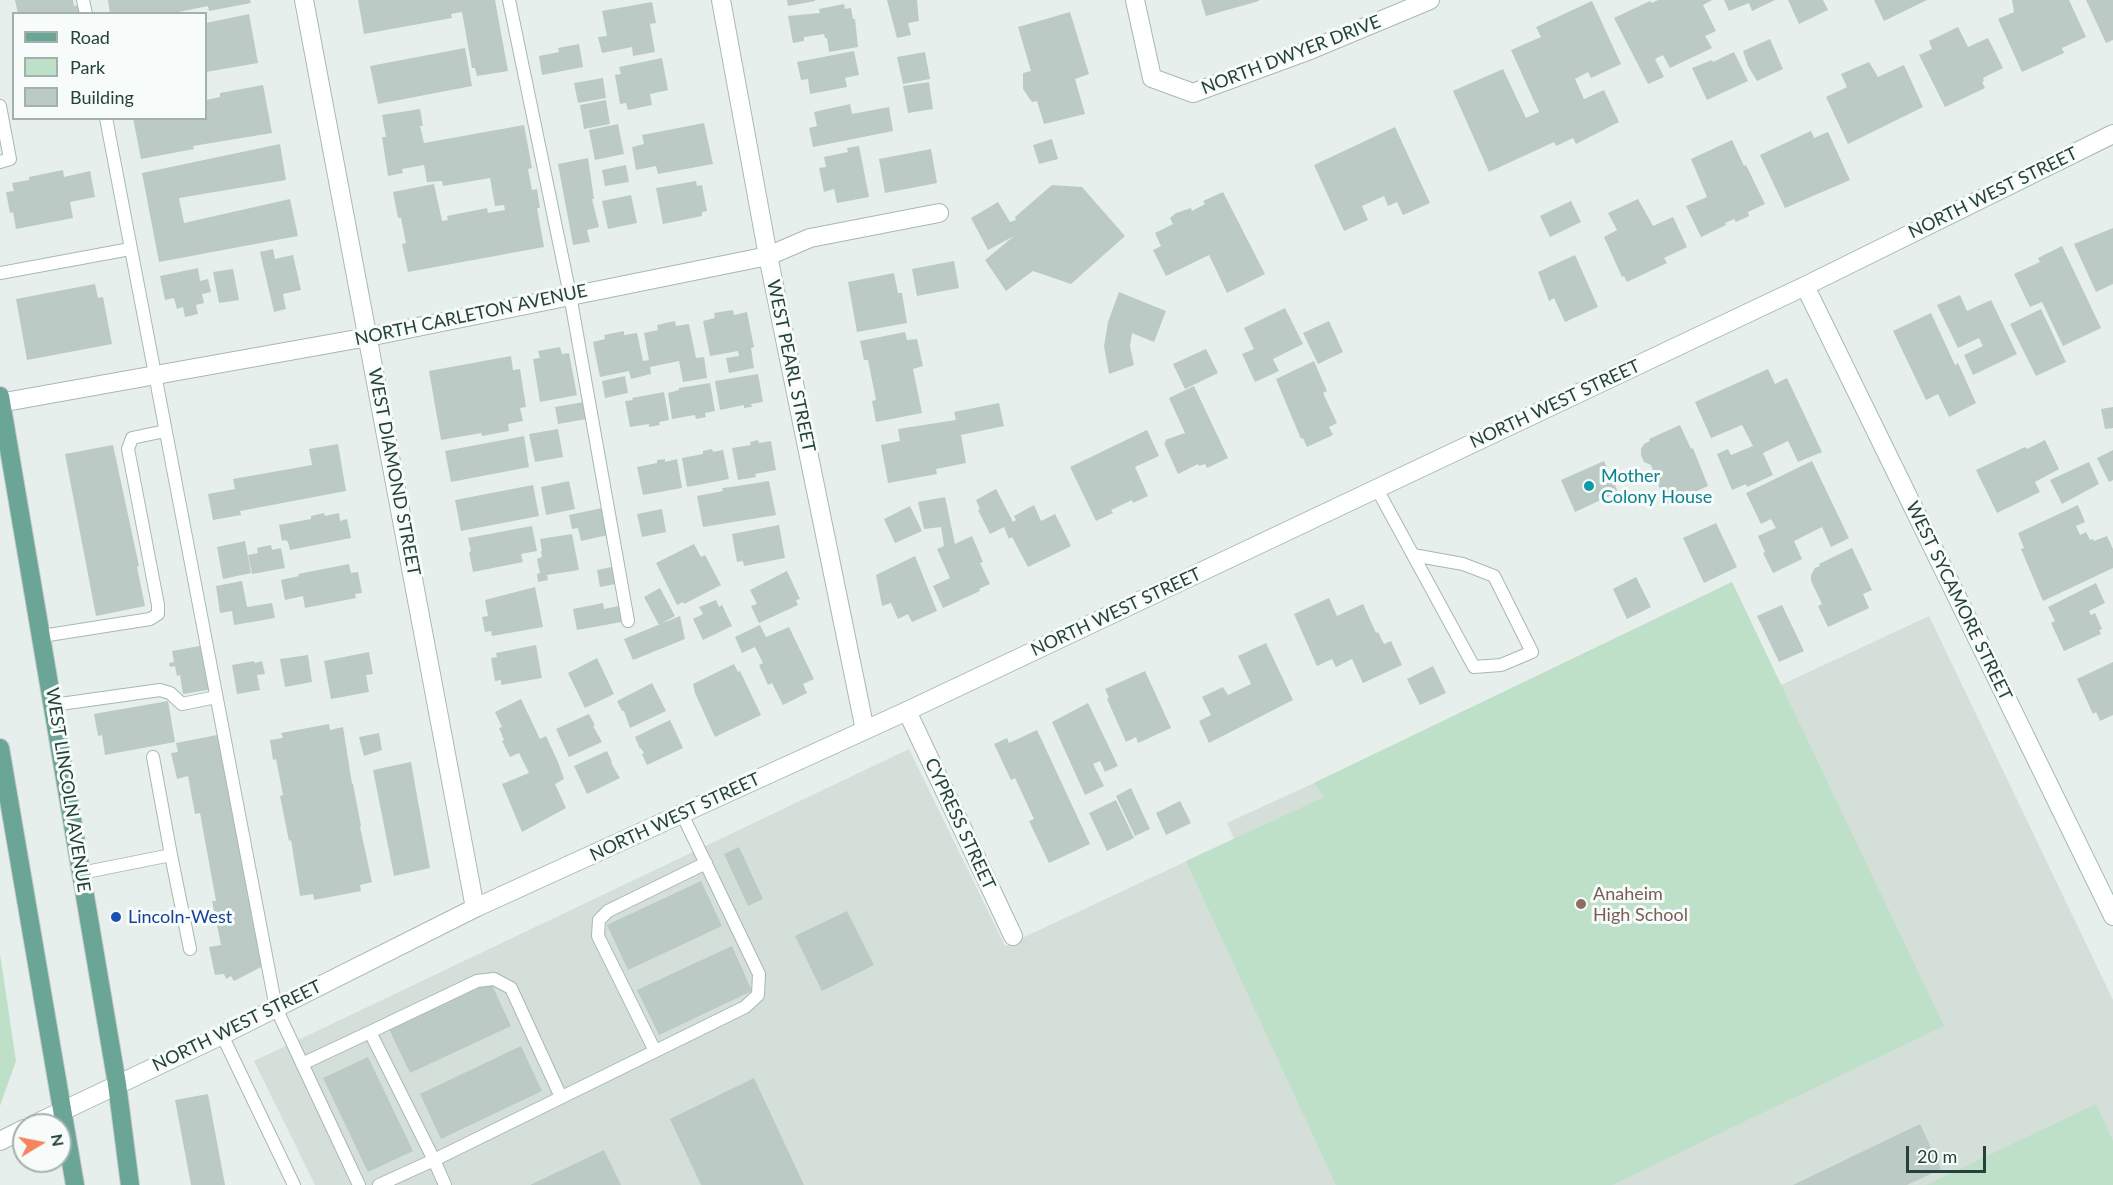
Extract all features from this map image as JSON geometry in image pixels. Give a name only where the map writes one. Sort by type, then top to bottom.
[{"type":"main road","name":"WEST LINCOLN AVENUE","points":[[0,400],[117,1084],[130,1185]]},
{"type":"main road","points":[[0,748],[75,1185]]},
{"type":"street","name":"WEST DIAMOND STREET","points":[[304,0],[475,908]]},
{"type":"street","name":"WEST PEARL STREET","points":[[721,0],[768,256],[865,730]]},
{"type":"street","name":"NORTH DWYER DRIVE","points":[[1134,0],[1152,78],[1193,93],[1310,50],[1430,0]]},
{"type":"street","name":"NORTH WEST STREET","points":[[58,1113],[222,1035],[475,908],[907,711],[1377,489],[1805,286],[2113,134]]},
{"type":"street","name":"NORTH CARLETON AVENUE","points":[[0,400],[368,337],[768,256],[810,238],[939,213]]},
{"type":"street","name":"WEST SYCAMORE STREET","points":[[1805,286],[2113,916]]},
{"type":"street","name":"CYPRESS STREET","points":[[907,711],[1013,936]]},
{"type":"lane","points":[[509,0],[570,295],[628,621]]},
{"type":"lane","points":[[0,106],[10,159],[0,162]]},
{"type":"lane","points":[[106,120],[276,1008],[359,1185]]},
{"type":"lane","points":[[0,273],[130,249]]},
{"type":"lane","points":[[42,636],[150,619],[158,614],[128,449],[132,438],[165,431]]},
{"type":"lane","points":[[1377,489],[1474,667],[1501,665],[1532,652],[1494,576],[1463,564],[1413,555]]},
{"type":"lane","points":[[53,705],[160,690],[170,693],[182,704],[216,697]]},
{"type":"lane","points":[[153,757],[190,949]]},
{"type":"lane","points":[[379,1185],[745,1007],[758,995],[759,974],[682,813]]},
{"type":"lane","points":[[81,873],[171,855]]},
{"type":"lane","points":[[655,1051],[598,936],[600,920],[608,911],[706,863]]},
{"type":"lane","points":[[302,1064],[477,981],[494,979],[511,988],[561,1097]]},
{"type":"lane","points":[[370,1032],[445,1185]]},
{"type":"lane","points":[[222,1035],[294,1185]]},
{"type":"shaded area","name":"Anaheim High School","points":[[1732,582],[1781,685],[1929,616],[2113,1000],[2113,1185],[315,1185],[254,1061],[909,749],[1005,946],[1234,839],[1227,823]]},
{"type":"green space","points":[[1732,582],[1944,1026],[1612,1185],[1336,1185],[1186,861],[1324,797],[1314,783]]},
{"type":"green space","points":[[0,954],[16,1061],[0,1106]]},
{"type":"green space","points":[[2096,1104],[2113,1141],[2113,1185],[1926,1185]]},
{"type":"building","points":[[15,0],[73,0],[74,6],[82,5],[83,12],[18,12]]},
{"type":"building","points":[[108,0],[250,0],[251,3],[209,11],[208,6],[179,12],[110,12]]},
{"type":"building","points":[[358,0],[495,0],[508,71],[477,76],[475,68],[472,68],[462,12],[451,14],[452,18],[364,34]]},
{"type":"building","points":[[787,0],[815,0],[815,1],[788,6]]},
{"type":"building","points":[[887,0],[917,0],[919,21],[908,23],[911,35],[897,38]]},
{"type":"building","points":[[1201,0],[1259,0],[1259,1],[1206,16]]},
{"type":"building","points":[[1658,0],[1712,0],[1703,5],[1716,31],[1705,36],[1712,48],[1670,68],[1663,55],[1655,59],[1664,77],[1648,84],[1614,18],[1650,1],[1652,3]]},
{"type":"building","points":[[1724,0],[1775,0],[1752,11],[1749,3],[1729,11]]},
{"type":"building","points":[[1788,0],[1823,0],[1828,10],[1799,24]]},
{"type":"building","points":[[1874,0],[1927,0],[1884,21]]},
{"type":"building","points":[[2012,0],[2069,0],[2086,37],[2062,48],[2064,53],[2022,72],[1998,19],[2014,12]]},
{"type":"building","points":[[2086,0],[2113,0],[2113,40],[2106,43]]},
{"type":"building","points":[[1592,1],[1621,64],[1591,78],[1588,72],[1575,79],[1584,99],[1604,90],[1619,122],[1576,144],[1573,138],[1556,146],[1554,142],[1489,172],[1453,91],[1503,69],[1526,118],[1539,112],[1511,50],[1541,37],[1536,27]]},
{"type":"building","points":[[652,2],[656,23],[650,24],[655,52],[633,56],[632,47],[602,53],[598,37],[607,36],[602,11]]},
{"type":"building","points":[[844,4],[845,9],[851,8],[853,19],[855,19],[858,47],[829,52],[827,38],[824,34],[804,37],[804,41],[793,43],[788,16],[820,13],[819,9]]},
{"type":"building","points":[[1070,12],[1089,74],[1075,79],[1085,114],[1044,124],[1037,101],[1032,102],[1023,89],[1023,73],[1031,71],[1018,27]]},
{"type":"building","points":[[249,14],[258,63],[207,72],[207,23]]},
{"type":"building","points":[[1958,27],[1968,47],[1988,38],[2003,68],[1983,78],[1985,88],[1945,107],[1919,55],[1932,49],[1929,41]]},
{"type":"building","points":[[1770,39],[1783,69],[1757,81],[1748,66],[1743,51]]},
{"type":"building","points":[[579,44],[583,67],[542,75],[539,56],[559,52],[558,48]]},
{"type":"building","points":[[465,48],[472,86],[378,104],[370,66]]},
{"type":"building","points":[[854,51],[859,75],[845,78],[847,87],[810,94],[808,79],[801,80],[797,62]]},
{"type":"building","points":[[925,52],[930,79],[903,84],[897,57]]},
{"type":"building","points":[[1734,52],[1748,81],[1707,100],[1692,68],[1712,60],[1713,62]]},
{"type":"building","points":[[662,58],[668,90],[650,94],[652,105],[628,110],[626,103],[620,104],[615,75],[621,74],[619,67]]},
{"type":"building","points":[[1869,62],[1878,77],[1904,65],[1923,107],[1848,144],[1826,97],[1847,87],[1841,74]]},
{"type":"building","points":[[603,78],[606,98],[578,103],[574,83]]},
{"type":"building","points":[[929,82],[933,109],[908,113],[903,86]]},
{"type":"building","points":[[263,85],[272,133],[193,146],[194,149],[141,159],[133,120],[207,120],[207,100],[220,97],[220,93]]},
{"type":"building","points":[[606,100],[610,124],[584,129],[580,105]]},
{"type":"building","points":[[850,104],[852,114],[889,107],[893,131],[813,147],[809,128],[817,126],[814,112]]},
{"type":"building","points":[[420,109],[423,126],[420,126],[424,143],[524,125],[532,168],[528,169],[532,190],[537,189],[540,208],[537,208],[544,247],[408,272],[402,244],[406,243],[393,192],[434,184],[442,221],[448,220],[447,216],[487,208],[488,213],[505,210],[504,205],[495,206],[490,178],[443,186],[442,181],[427,182],[424,165],[402,169],[403,173],[388,176],[382,137],[386,137],[382,115]]},
{"type":"building","points":[[704,123],[713,164],[658,174],[656,166],[636,170],[632,147],[644,144],[642,135]]},
{"type":"building","points":[[618,124],[624,154],[595,160],[589,130]]},
{"type":"building","points":[[1395,127],[1430,203],[1403,215],[1397,202],[1388,206],[1384,196],[1362,206],[1368,220],[1344,231],[1314,165]]},
{"type":"building","points":[[1811,131],[1814,138],[1828,132],[1850,180],[1785,208],[1760,155]]},
{"type":"building","points":[[1052,139],[1058,159],[1039,164],[1033,145]]},
{"type":"building","points":[[1732,140],[1765,204],[1748,212],[1749,216],[1736,222],[1734,219],[1701,237],[1686,206],[1707,197],[1691,159]]},
{"type":"building","points":[[280,144],[286,180],[179,198],[184,223],[290,199],[298,236],[159,262],[142,173]]},
{"type":"building","points":[[859,146],[869,197],[837,203],[834,189],[824,192],[819,168],[826,167],[824,157],[848,152],[847,148]]},
{"type":"building","points":[[931,149],[937,183],[885,193],[879,159]]},
{"type":"building","points":[[588,158],[594,199],[592,199],[599,227],[587,230],[590,242],[573,245],[558,164]]},
{"type":"building","points":[[626,165],[629,182],[605,186],[602,170]]},
{"type":"building","points":[[63,170],[64,177],[90,171],[95,197],[70,202],[73,218],[16,229],[6,192],[14,191],[12,183]]},
{"type":"building","points":[[696,181],[697,186],[702,185],[707,211],[702,212],[702,216],[663,224],[656,188]]},
{"type":"building","points":[[1052,185],[1082,187],[1125,236],[1071,284],[1033,271],[1006,291],[985,260],[1014,236],[988,250],[971,218],[998,202],[1010,222],[1016,220],[1015,217]]},
{"type":"building","points":[[1223,192],[1265,274],[1227,293],[1209,255],[1166,276],[1153,250],[1161,246],[1155,233],[1173,224],[1170,218],[1176,213],[1191,208],[1192,211],[1205,204],[1203,201]]},
{"type":"building","points":[[631,195],[637,223],[608,229],[602,201]]},
{"type":"building","points":[[1638,199],[1653,226],[1673,217],[1687,247],[1664,258],[1667,263],[1627,282],[1624,276],[1622,277],[1604,237],[1617,230],[1608,213]]},
{"type":"building","points":[[1571,201],[1581,222],[1550,237],[1540,216]]},
{"type":"building","points":[[2113,228],[2113,284],[2096,292],[2074,244]]},
{"type":"building","points":[[2062,246],[2101,328],[2063,346],[2042,302],[2030,307],[2014,274],[2040,262],[2038,258]]},
{"type":"building","points":[[273,249],[275,259],[293,255],[301,290],[283,294],[286,309],[274,312],[260,252]]},
{"type":"building","points":[[1575,255],[1598,307],[1565,322],[1554,298],[1549,301],[1538,272]]},
{"type":"building","points":[[954,261],[959,288],[917,296],[912,269]]},
{"type":"building","points":[[198,268],[200,281],[208,279],[211,292],[202,294],[204,303],[196,305],[198,314],[185,317],[183,307],[177,309],[174,298],[165,300],[160,276]]},
{"type":"building","points":[[233,269],[239,300],[219,303],[213,272]]},
{"type":"building","points":[[894,273],[898,293],[902,293],[907,323],[857,332],[848,282]]},
{"type":"building","points":[[95,284],[98,298],[103,297],[112,344],[27,360],[16,299]]},
{"type":"building","points":[[1119,292],[1166,311],[1154,342],[1132,333],[1130,346],[1134,365],[1109,374],[1104,346],[1108,322]]},
{"type":"building","points":[[1960,295],[1967,311],[1991,300],[2017,354],[1973,375],[1964,355],[1983,346],[1979,338],[1958,348],[1937,305]]},
{"type":"building","points":[[1285,308],[1303,344],[1273,359],[1279,371],[1255,382],[1242,354],[1254,349],[1244,328]]},
{"type":"building","points":[[2041,309],[2066,362],[2036,376],[2010,324]]},
{"type":"building","points":[[733,310],[734,315],[747,312],[754,347],[751,348],[754,368],[729,373],[726,358],[739,356],[738,351],[710,356],[703,321],[715,318],[714,313]]},
{"type":"building","points":[[1931,313],[1976,403],[1949,417],[1938,394],[1926,400],[1893,331]]},
{"type":"building","points":[[675,321],[676,326],[689,324],[696,358],[704,357],[707,378],[683,382],[679,361],[650,367],[651,374],[631,379],[629,371],[600,377],[593,342],[605,339],[604,335],[624,331],[624,335],[637,333],[643,361],[649,360],[644,333],[658,330],[657,325]]},
{"type":"building","points":[[1329,321],[1343,352],[1318,364],[1303,333]]},
{"type":"building","points":[[905,332],[907,340],[917,339],[923,366],[913,369],[922,413],[876,422],[872,401],[876,400],[868,360],[864,360],[860,341]]},
{"type":"building","points":[[560,347],[562,354],[569,353],[577,395],[540,402],[533,359],[540,358],[538,351]]},
{"type":"building","points":[[1206,349],[1218,373],[1185,389],[1173,364]]},
{"type":"building","points":[[511,356],[513,370],[520,369],[526,407],[520,408],[523,421],[508,424],[509,431],[441,440],[429,371]]},
{"type":"building","points":[[1314,361],[1327,391],[1323,393],[1337,423],[1329,427],[1333,435],[1307,447],[1303,438],[1301,439],[1276,379]]},
{"type":"building","points":[[1768,369],[1775,384],[1787,378],[1822,452],[1798,462],[1788,441],[1763,453],[1773,475],[1747,487],[1746,484],[1732,490],[1717,454],[1728,449],[1731,455],[1753,446],[1742,425],[1711,438],[1695,402]]},
{"type":"building","points":[[758,374],[763,402],[751,404],[752,407],[744,408],[744,405],[720,410],[715,381]]},
{"type":"building","points":[[625,376],[628,393],[605,398],[602,381]]},
{"type":"building","points":[[710,383],[715,411],[705,413],[706,417],[696,419],[695,415],[672,419],[668,393],[679,390],[679,388]]},
{"type":"building","points":[[1194,386],[1228,458],[1207,468],[1205,464],[1199,466],[1198,464],[1178,474],[1164,443],[1165,440],[1185,433],[1169,398]]},
{"type":"building","points":[[664,392],[669,420],[649,427],[649,424],[630,427],[625,401]]},
{"type":"building","points":[[584,402],[587,419],[558,424],[555,407]]},
{"type":"building","points":[[999,403],[1004,426],[961,435],[966,463],[936,469],[937,474],[888,483],[881,445],[900,441],[898,429],[956,420],[954,412]]},
{"type":"building","points":[[2113,407],[2113,428],[2105,429],[2101,409]]},
{"type":"building","points":[[1680,425],[1691,449],[1693,448],[1708,486],[1666,505],[1651,465],[1644,462],[1641,449],[1650,441],[1649,439]]},
{"type":"building","points":[[558,429],[563,457],[535,462],[529,434]]},
{"type":"building","points":[[1147,430],[1159,456],[1135,467],[1148,496],[1133,503],[1132,500],[1111,510],[1113,513],[1096,521],[1070,467]]},
{"type":"building","points":[[524,436],[529,467],[451,482],[445,451]]},
{"type":"building","points":[[758,440],[759,443],[771,441],[776,470],[738,480],[732,448],[751,445],[750,442]]},
{"type":"building","points":[[2045,440],[2059,469],[2035,482],[2040,492],[1997,513],[1976,470]]},
{"type":"building","points":[[338,444],[346,491],[240,511],[241,515],[213,520],[208,494],[235,489],[233,479],[312,465],[309,449]]},
{"type":"building","points":[[113,445],[139,566],[137,567],[145,606],[96,616],[65,454]]},
{"type":"building","points":[[712,449],[713,452],[723,450],[729,479],[687,487],[682,458],[703,454],[703,451]]},
{"type":"building","points":[[2113,450],[2113,480],[2109,482],[2097,458]]},
{"type":"building","points":[[665,459],[665,462],[677,459],[682,488],[643,495],[637,467]]},
{"type":"building","name":"Mother Colony House","points":[[1604,461],[1618,492],[1575,512],[1561,480]]},
{"type":"building","points":[[1812,461],[1849,538],[1831,547],[1822,527],[1794,541],[1802,559],[1773,573],[1758,536],[1776,528],[1771,519],[1761,524],[1746,493]]},
{"type":"building","points":[[2089,462],[2099,484],[2062,504],[2050,480]]},
{"type":"building","points":[[569,481],[575,509],[546,515],[541,487]]},
{"type":"building","points":[[769,481],[776,515],[703,527],[697,496],[723,491],[722,488]]},
{"type":"building","points":[[533,485],[539,516],[461,531],[455,500]]},
{"type":"building","points":[[996,489],[1013,522],[1016,520],[1014,516],[1034,505],[1041,521],[1055,514],[1071,546],[1028,567],[1012,537],[1009,539],[1004,527],[990,534],[978,510],[980,509],[976,500]]},
{"type":"building","points":[[945,497],[955,544],[972,536],[983,562],[980,563],[990,584],[943,608],[933,586],[950,578],[937,549],[944,546],[941,527],[924,529],[918,502]]},
{"type":"building","points":[[2078,505],[2085,522],[2076,526],[2080,535],[2086,532],[2090,540],[2094,541],[2107,536],[2113,549],[2113,568],[2043,601],[2021,549],[2024,548],[2018,533]]},
{"type":"building","points":[[910,506],[922,531],[895,543],[884,519]]},
{"type":"building","points":[[602,508],[608,535],[581,541],[578,528],[572,529],[569,515]]},
{"type":"building","points":[[662,509],[666,532],[642,537],[637,514]]},
{"type":"building","points":[[324,513],[325,516],[339,513],[340,521],[347,519],[351,538],[290,550],[288,542],[282,541],[279,525],[311,519],[311,516]]},
{"type":"building","points":[[1716,523],[1737,567],[1704,583],[1683,538]]},
{"type":"building","points":[[779,525],[785,558],[744,566],[743,561],[737,562],[732,534]]},
{"type":"building","points":[[532,526],[537,551],[521,554],[523,562],[473,572],[468,538]]},
{"type":"building","points":[[572,534],[579,570],[547,575],[548,580],[538,582],[537,574],[540,573],[537,559],[542,557],[540,539]]},
{"type":"building","points":[[245,541],[251,573],[223,579],[217,547]]},
{"type":"building","points":[[694,544],[701,557],[705,555],[721,585],[684,604],[683,602],[677,605],[656,563]]},
{"type":"building","points":[[271,545],[272,550],[281,548],[285,568],[252,574],[248,555],[258,553],[257,548]]},
{"type":"building","points":[[1852,548],[1872,590],[1863,594],[1869,608],[1828,627],[1818,606],[1822,604],[1811,581],[1811,575],[1815,568],[1820,566],[1819,564]]},
{"type":"building","points":[[915,556],[937,611],[912,622],[908,614],[898,619],[891,603],[882,606],[876,575]]},
{"type":"building","points":[[349,564],[351,573],[358,572],[362,593],[355,594],[356,598],[305,608],[303,596],[285,600],[281,580],[299,576],[298,574]]},
{"type":"building","points":[[616,566],[620,583],[600,587],[597,570]]},
{"type":"building","points":[[787,571],[800,599],[796,600],[798,605],[759,623],[751,606],[757,604],[750,590]]},
{"type":"building","points":[[1636,577],[1651,607],[1627,619],[1613,589]]},
{"type":"building","points":[[242,581],[247,607],[272,603],[275,618],[234,625],[232,611],[220,613],[216,586]]},
{"type":"building","points":[[2096,583],[2105,603],[2089,611],[2091,615],[2095,613],[2102,629],[2099,630],[2101,634],[2064,651],[2051,623],[2055,621],[2048,607]]},
{"type":"building","points":[[535,587],[543,627],[492,636],[491,631],[485,632],[482,617],[488,616],[485,600]]},
{"type":"building","points":[[660,588],[675,616],[659,625],[644,597]]},
{"type":"building","points":[[1329,598],[1337,616],[1363,604],[1376,633],[1378,632],[1384,644],[1391,641],[1402,665],[1363,683],[1352,659],[1336,667],[1332,659],[1317,666],[1294,614]]},
{"type":"building","points":[[716,600],[719,607],[722,605],[732,626],[703,640],[693,619],[703,614],[699,607]]},
{"type":"building","points":[[603,603],[604,609],[624,605],[627,621],[577,630],[573,609]]},
{"type":"building","points":[[1782,605],[1804,651],[1779,662],[1757,616]]},
{"type":"building","points":[[680,616],[685,639],[633,660],[624,639]]},
{"type":"building","points":[[760,625],[766,637],[789,627],[814,679],[803,684],[807,693],[783,705],[772,683],[768,685],[759,665],[763,663],[755,647],[742,653],[735,637]]},
{"type":"building","points":[[1266,643],[1293,700],[1209,743],[1199,721],[1211,715],[1202,697],[1223,687],[1228,695],[1251,684],[1238,656]]},
{"type":"building","points":[[205,645],[213,689],[183,694],[180,675],[177,676],[175,666],[170,667],[169,663],[174,662],[172,651]]},
{"type":"building","points":[[536,645],[542,678],[501,685],[501,680],[495,681],[491,658],[497,657],[496,653]]},
{"type":"building","points":[[369,652],[373,674],[366,675],[369,692],[331,699],[324,661]]},
{"type":"building","points":[[308,655],[312,682],[285,687],[280,659]]},
{"type":"building","points":[[597,658],[614,694],[585,708],[568,673]]},
{"type":"building","points":[[254,661],[255,663],[262,661],[265,674],[257,675],[260,690],[237,694],[232,665]]},
{"type":"building","points":[[2113,662],[2113,715],[2100,721],[2096,712],[2093,714],[2077,679]]},
{"type":"building","points":[[734,664],[738,672],[740,671],[761,715],[715,737],[693,684]]},
{"type":"building","points":[[1433,666],[1446,693],[1420,705],[1407,679]]},
{"type":"building","points":[[1145,671],[1171,728],[1138,743],[1136,737],[1126,742],[1107,699],[1109,698],[1105,689]]},
{"type":"building","points":[[652,683],[666,711],[630,728],[624,711],[617,701]]},
{"type":"building","points":[[521,699],[540,739],[546,736],[558,762],[564,779],[555,784],[566,808],[522,832],[502,784],[529,773],[519,753],[510,757],[502,741],[504,740],[499,728],[502,727],[495,712]]},
{"type":"building","points":[[168,701],[175,742],[105,755],[102,735],[98,736],[94,714]]},
{"type":"building","points":[[1088,703],[1118,766],[1105,772],[1100,761],[1093,764],[1104,786],[1085,795],[1052,722]]},
{"type":"building","points":[[589,714],[602,742],[569,757],[556,729]]},
{"type":"building","points":[[670,720],[683,748],[647,765],[642,754],[644,753],[635,737]]},
{"type":"building","points":[[329,724],[330,730],[343,727],[372,882],[360,885],[361,891],[314,900],[313,894],[300,896],[291,840],[289,841],[280,796],[283,795],[270,740],[283,738],[281,733]]},
{"type":"building","points":[[1037,730],[1090,844],[1049,863],[1029,821],[1034,819],[1015,778],[1011,780],[994,744],[1007,738],[1009,743]]},
{"type":"building","points":[[379,733],[382,750],[364,756],[359,737]]},
{"type":"building","points":[[222,734],[267,964],[234,981],[231,976],[226,979],[224,974],[215,975],[209,947],[221,945],[212,901],[216,901],[200,813],[195,814],[188,776],[177,779],[171,753],[178,752],[176,743]]},
{"type":"building","points":[[607,751],[620,778],[587,794],[574,766]]},
{"type":"building","points":[[411,762],[430,868],[394,876],[373,770]]},
{"type":"building","points":[[1131,788],[1150,829],[1135,836],[1116,796]]},
{"type":"building","points":[[1116,800],[1134,838],[1107,851],[1089,813]]},
{"type":"building","points":[[1180,801],[1191,823],[1166,835],[1156,813]]},
{"type":"building","points":[[739,847],[763,899],[748,906],[724,854]]},
{"type":"building","points":[[701,881],[722,926],[628,970],[607,925]]},
{"type":"building","points":[[847,911],[874,965],[822,991],[795,936]]},
{"type":"building","points":[[732,946],[752,991],[659,1035],[637,990]]},
{"type":"building","points":[[490,981],[511,1026],[410,1073],[389,1029]]},
{"type":"building","points":[[521,1046],[542,1091],[441,1139],[420,1094]]},
{"type":"building","points":[[368,1057],[413,1151],[368,1172],[323,1078]]},
{"type":"building","points":[[754,1078],[804,1185],[701,1185],[670,1119]]},
{"type":"building","points":[[208,1094],[225,1185],[191,1185],[175,1100]]},
{"type":"building","points":[[1920,1124],[1941,1169],[1907,1185],[1793,1185]]},
{"type":"building","points":[[604,1150],[621,1185],[530,1185]]},
{"type":"place","name":"Mother Colony House","points":[[1589,486]]},
{"type":"place","name":"Anaheim High School","points":[[1581,904]]},
{"type":"place","name":"Lincoln-West","points":[[116,917]]}]
